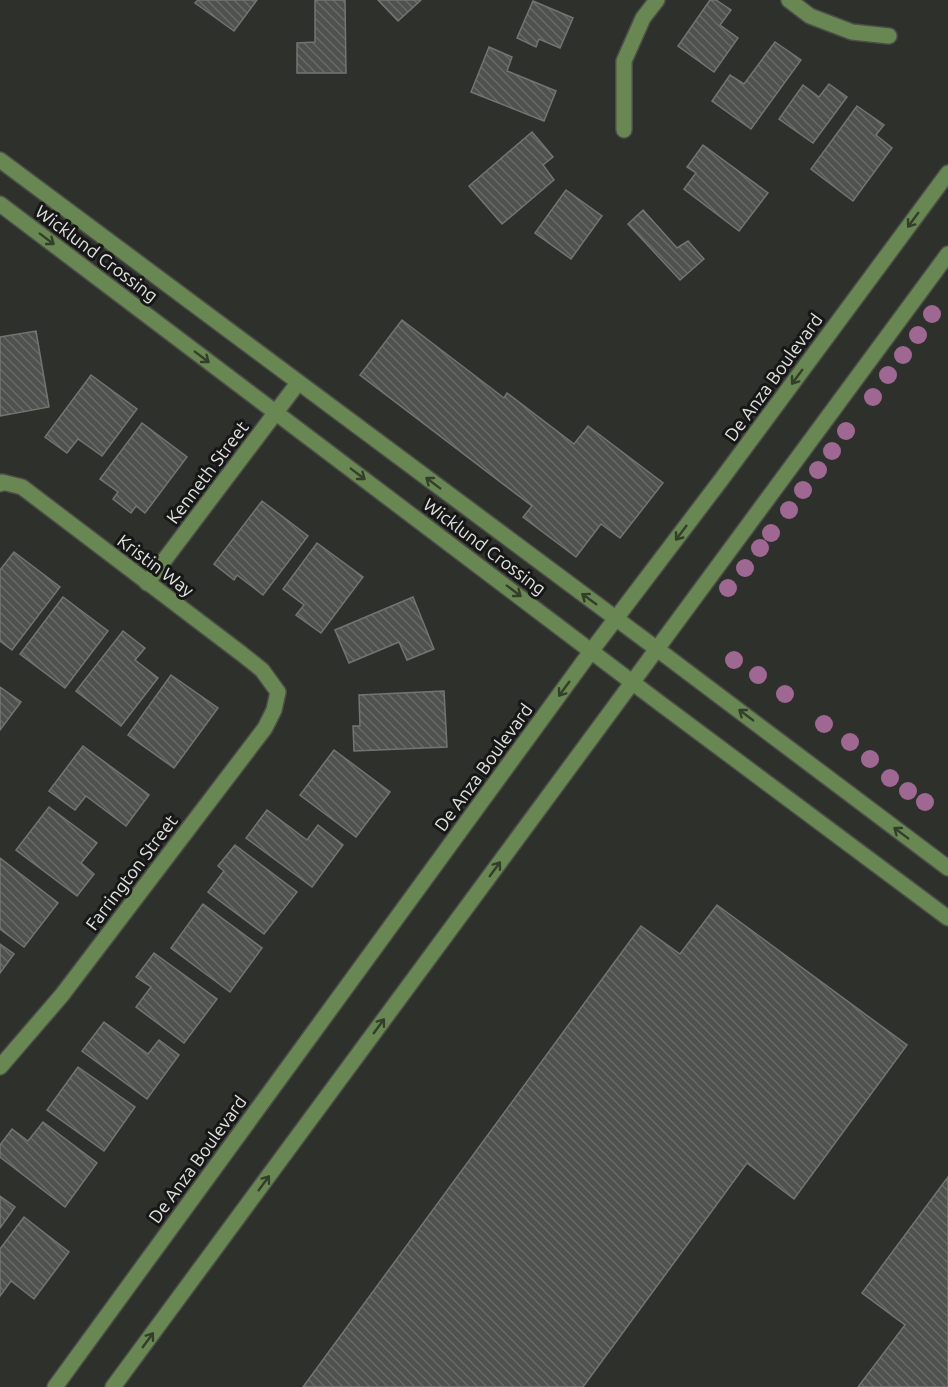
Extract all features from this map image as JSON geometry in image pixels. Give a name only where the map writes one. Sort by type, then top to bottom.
[{"type":"street","points":[[624,130],[624,62],[643,18],[657,0]]},
{"type":"street","points":[[789,0],[810,16],[852,32],[889,36]]},
{"type":"street","name":"Wicklund Crossing","points":[[0,160],[948,868]]},
{"type":"street","name":"De Anza Boulevard","points":[[55,1387],[592,650],[948,173]]},
{"type":"street","name":"Wicklund Crossing","points":[[0,204],[948,918]]},
{"type":"street","points":[[113,1387],[948,254]]},
{"type":"street","name":"Kenneth Street","points":[[147,583],[298,383]]},
{"type":"street","name":"Kristin Way","points":[[1,483],[22,487],[262,670],[278,692]]},
{"type":"street","name":"Farrington Street","points":[[0,1067],[62,995],[266,728],[274,710],[278,692]]},
{"type":"building","points":[[198,0],[257,0],[234,31],[195,3]]},
{"type":"building","points":[[315,0],[345,0],[346,73],[297,73],[297,43],[315,42]]},
{"type":"building","points":[[378,0],[421,0],[398,21]]},
{"type":"building","points":[[710,0],[716,0],[731,10],[720,25],[738,38],[714,72],[678,46]]},
{"type":"building","points":[[533,1],[573,18],[560,48],[539,39],[536,47],[517,38]]},
{"type":"building","points":[[775,42],[801,60],[751,129],[712,101],[730,75],[744,84]]},
{"type":"building","points":[[489,47],[512,57],[507,71],[556,91],[544,121],[471,92]]},
{"type":"building","points":[[829,84],[847,97],[813,143],[779,119],[803,85],[819,97]]},
{"type":"building","points":[[857,106],[884,125],[876,135],[892,148],[853,201],[811,169]]},
{"type":"building","points":[[532,132],[553,157],[543,165],[554,180],[502,224],[469,186]]},
{"type":"building","points":[[703,145],[768,193],[739,231],[684,189],[696,173],[687,167]]},
{"type":"building","points":[[566,190],[602,216],[571,259],[535,233]]},
{"type":"building","points":[[643,210],[677,248],[688,241],[704,259],[680,280],[628,224]]},
{"type":"building","points":[[402,320],[504,398],[507,393],[574,444],[588,426],[663,483],[620,538],[601,524],[576,557],[523,517],[532,506],[360,375]]},
{"type":"building","points":[[36,331],[49,407],[0,416],[0,337]]},
{"type":"building","points":[[91,375],[137,409],[102,456],[78,439],[67,453],[45,437]]},
{"type":"building","points":[[142,423],[187,457],[145,513],[136,506],[131,513],[113,499],[118,492],[100,479]]},
{"type":"building","points":[[262,501],[308,536],[263,595],[237,575],[234,580],[214,564]]},
{"type":"building","points":[[317,543],[363,577],[321,633],[296,615],[304,605],[283,589]]},
{"type":"building","points":[[14,552],[60,587],[12,650],[0,641],[0,570]]},
{"type":"building","points":[[63,597],[108,631],[65,688],[20,654]]},
{"type":"building","points":[[413,597],[434,649],[407,660],[399,642],[349,663],[335,630]]},
{"type":"building","points":[[123,631],[145,648],[135,660],[158,678],[121,726],[76,691]]},
{"type":"building","points":[[171,675],[218,708],[174,768],[128,735]]},
{"type":"building","points":[[0,687],[21,702],[0,730]]},
{"type":"building","points":[[444,691],[447,747],[354,751],[353,726],[360,726],[359,695]]},
{"type":"building","points":[[83,746],[149,795],[126,826],[86,796],[75,810],[49,791]]},
{"type":"building","points":[[334,750],[390,792],[356,837],[300,795]]},
{"type":"building","points":[[49,807],[97,843],[81,863],[94,874],[77,896],[16,850]]},
{"type":"building","points":[[267,810],[307,840],[318,825],[343,845],[312,887],[246,838]]},
{"type":"building","points":[[235,845],[297,892],[264,934],[208,892],[224,871],[218,866]]},
{"type":"building","points":[[0,858],[58,903],[24,947],[0,929]]},
{"type":"building","points":[[203,904],[262,948],[230,992],[171,948]]},
{"type":"building","points":[[717,905],[907,1045],[794,1199],[747,1163],[583,1387],[303,1387],[641,926],[680,954]]},
{"type":"building","points":[[0,944],[14,954],[0,973]]},
{"type":"building","points":[[154,953],[217,999],[184,1043],[136,1007],[151,987],[136,977]]},
{"type":"building","points":[[104,1022],[148,1054],[159,1040],[179,1055],[147,1099],[82,1051]]},
{"type":"building","points":[[78,1067],[135,1107],[104,1151],[47,1110]]},
{"type":"building","points":[[43,1122],[97,1163],[65,1207],[0,1157],[0,1145],[12,1129],[28,1141]]},
{"type":"building","points":[[948,1177],[948,1387],[858,1387],[905,1325],[862,1293]]},
{"type":"building","points":[[0,1196],[15,1207],[0,1228]]},
{"type":"building","points":[[24,1217],[69,1252],[34,1299],[11,1281],[0,1296],[0,1249]]}]
